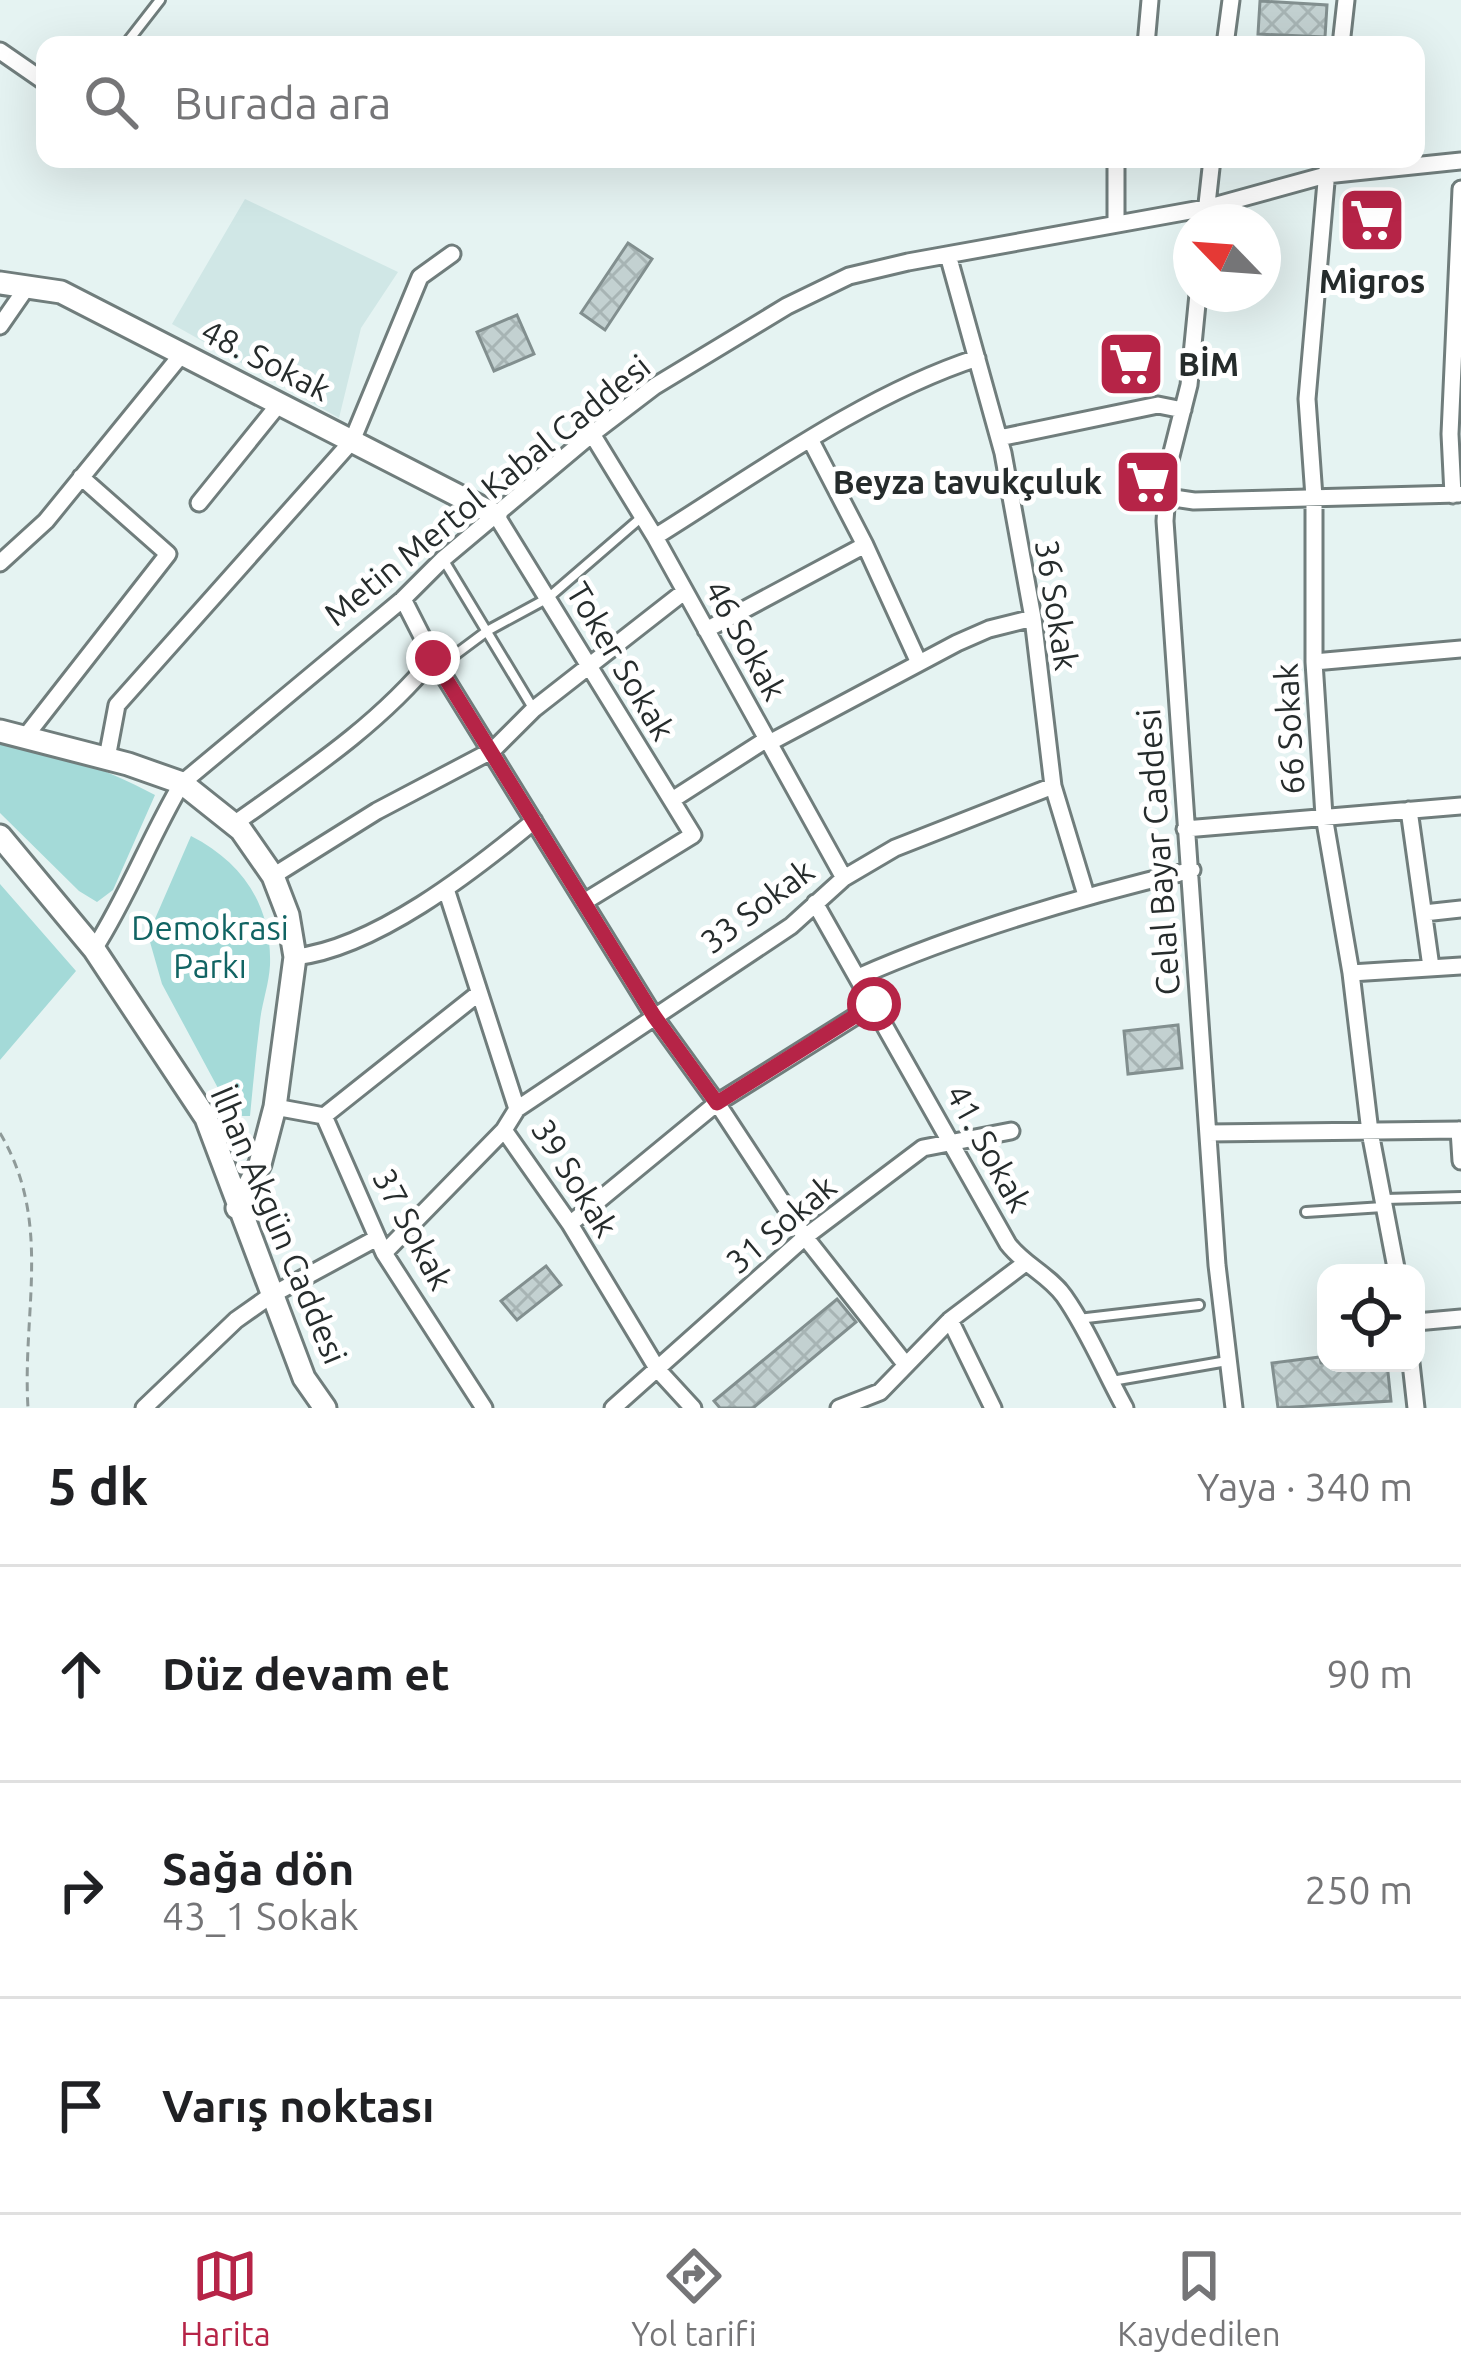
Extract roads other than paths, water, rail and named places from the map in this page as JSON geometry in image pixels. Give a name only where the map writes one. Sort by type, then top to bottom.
[{"type":"main road","name":"48. Sokak","points":[[0,283],[61,292],[496,515]]},
{"type":"main road","points":[[0,731],[182,783],[234,824],[274,876],[288,915],[295,957],[274,1107],[260,1165],[237,1208]]},
{"type":"main road","name":"İlhan Akgün Caddesi","points":[[0,836],[94,949],[206,1118],[270,1296],[304,1378],[325,1408]]},
{"type":"street","points":[[1147,36],[1150,0]]},
{"type":"street","points":[[1226,36],[1231,0]]},
{"type":"street","points":[[1342,36],[1346,0]]},
{"type":"street","points":[[0,51],[36,76]]},
{"type":"street","name":"Metin Mertol Kabal Caddesi","points":[[1425,163],[1461,161]]},
{"type":"street","points":[[1116,224],[1117,168]]},
{"type":"street","points":[[1207,204],[1211,168]]},
{"type":"street","name":"Metin Mertol Kabal Caddesi","points":[[1234,204],[1324,168]]},
{"type":"street","name":"66 Sokak","points":[[1327,168],[1307,399],[1314,497],[1314,662],[1324,816],[1351,973],[1370,1132],[1395,1264]]},
{"type":"street","points":[[1167,497],[1194,501],[1457,494],[1450,434],[1461,189]]},
{"type":"street","name":"Metin Mertol Kabal Caddesi","points":[[94,949],[182,783],[404,599],[443,559],[592,434],[656,386],[787,306],[849,276],[1116,224],[1173,218]]},
{"type":"street","points":[[107,758],[117,705],[352,441],[420,277],[452,254]]},
{"type":"street","name":"36 Sokak","points":[[948,255],[999,438],[1033,618],[1053,786],[1087,895]]},
{"type":"street","points":[[0,326],[27,287]]},
{"type":"street","name":"Celal Bayar Caddesi","points":[[1196,312],[1183,410],[1169,464],[1165,521],[1216,1265],[1234,1408]]},
{"type":"street","points":[[0,563],[46,521],[182,354]]},
{"type":"street","points":[[656,536],[934,372],[977,358]]},
{"type":"street","points":[[200,503],[279,404]]},
{"type":"street","points":[[999,438],[1158,405],[1183,410]]},
{"type":"street","name":"46 Sokak","points":[[592,434],[656,536],[844,878]]},
{"type":"street","points":[[811,441],[920,663]]},
{"type":"street","points":[[25,737],[168,554],[81,477]]},
{"type":"street","name":"Toker Sokak","points":[[496,515],[693,835],[584,902]]},
{"type":"street","points":[[706,629],[865,544]]},
{"type":"street","points":[[274,876],[377,811],[493,750],[534,709],[685,591]]},
{"type":"street","points":[[404,599],[436,662],[654,1016],[806,1238],[906,1365]]},
{"type":"street","points":[[671,800],[768,741],[920,663],[989,629],[1033,618]]},
{"type":"street","points":[[1314,662],[1461,649]]},
{"type":"street","points":[[234,824],[381,712],[436,662]]},
{"type":"street","name":"33 Sokak","points":[[517,1108],[790,926],[844,878],[895,848],[1053,786]]},
{"type":"street","points":[[1186,830],[1461,806]]},
{"type":"street","points":[[1409,810],[1431,967]]},
{"type":"street","points":[[295,957],[323,954],[355,942],[446,890],[534,821]]},
{"type":"street","points":[[858,976],[935,943],[1087,895],[1192,871]]},
{"type":"street","name":"39 Sokak","points":[[446,890],[517,1108],[504,1130],[570,1224],[658,1370],[693,1408]]},
{"type":"street","name":"41. Sokak","points":[[815,903],[1008,1244],[1024,1264],[1048,1278],[1064,1296],[1125,1408]]},
{"type":"street","points":[[1424,913],[1461,909]]},
{"type":"street","points":[[1351,973],[1461,966]]},
{"type":"street","points":[[274,1107],[324,1116],[479,993]]},
{"type":"street","points":[[570,1224],[717,1103],[874,1004]]},
{"type":"street","name":"37 Sokak","points":[[324,1116],[380,1245],[484,1408]]},
{"type":"street","points":[[145,1408],[236,1320],[270,1296],[380,1245],[504,1130]]},
{"type":"street","points":[[1208,1133],[1460,1130],[1461,1161]]},
{"type":"street","name":"31 Sokak","points":[[613,1408],[806,1238],[923,1148],[1011,1131]]},
{"type":"street","points":[[839,1408],[867,1403],[950,1321],[1024,1264]]},
{"type":"street","points":[[1425,1321],[1461,1318]]},
{"type":"street","points":[[950,1321],[993,1408]]},
{"type":"street","points":[[1412,1372],[1416,1408]]},
{"type":"lane","points":[[131,36],[160,0]]},
{"type":"lane","points":[[436,662],[548,598],[643,516]]},
{"type":"lane","points":[[443,559],[534,709]]},
{"type":"lane","points":[[1306,1212],[1461,1197]]},
{"type":"lane","points":[[1076,1319],[1199,1306]]},
{"type":"lane","points":[[1111,1382],[1228,1361]]},
{"type":"place","name":"Migros","points":[[1372,220]]},
{"type":"place","name":"BİM","points":[[1131,364]]},
{"type":"place","name":"Beyza tavukçuluk","points":[[1148,482]]},
{"type":"park label","name":"Demokrasi Parkı","points":[[210,947]]}]
